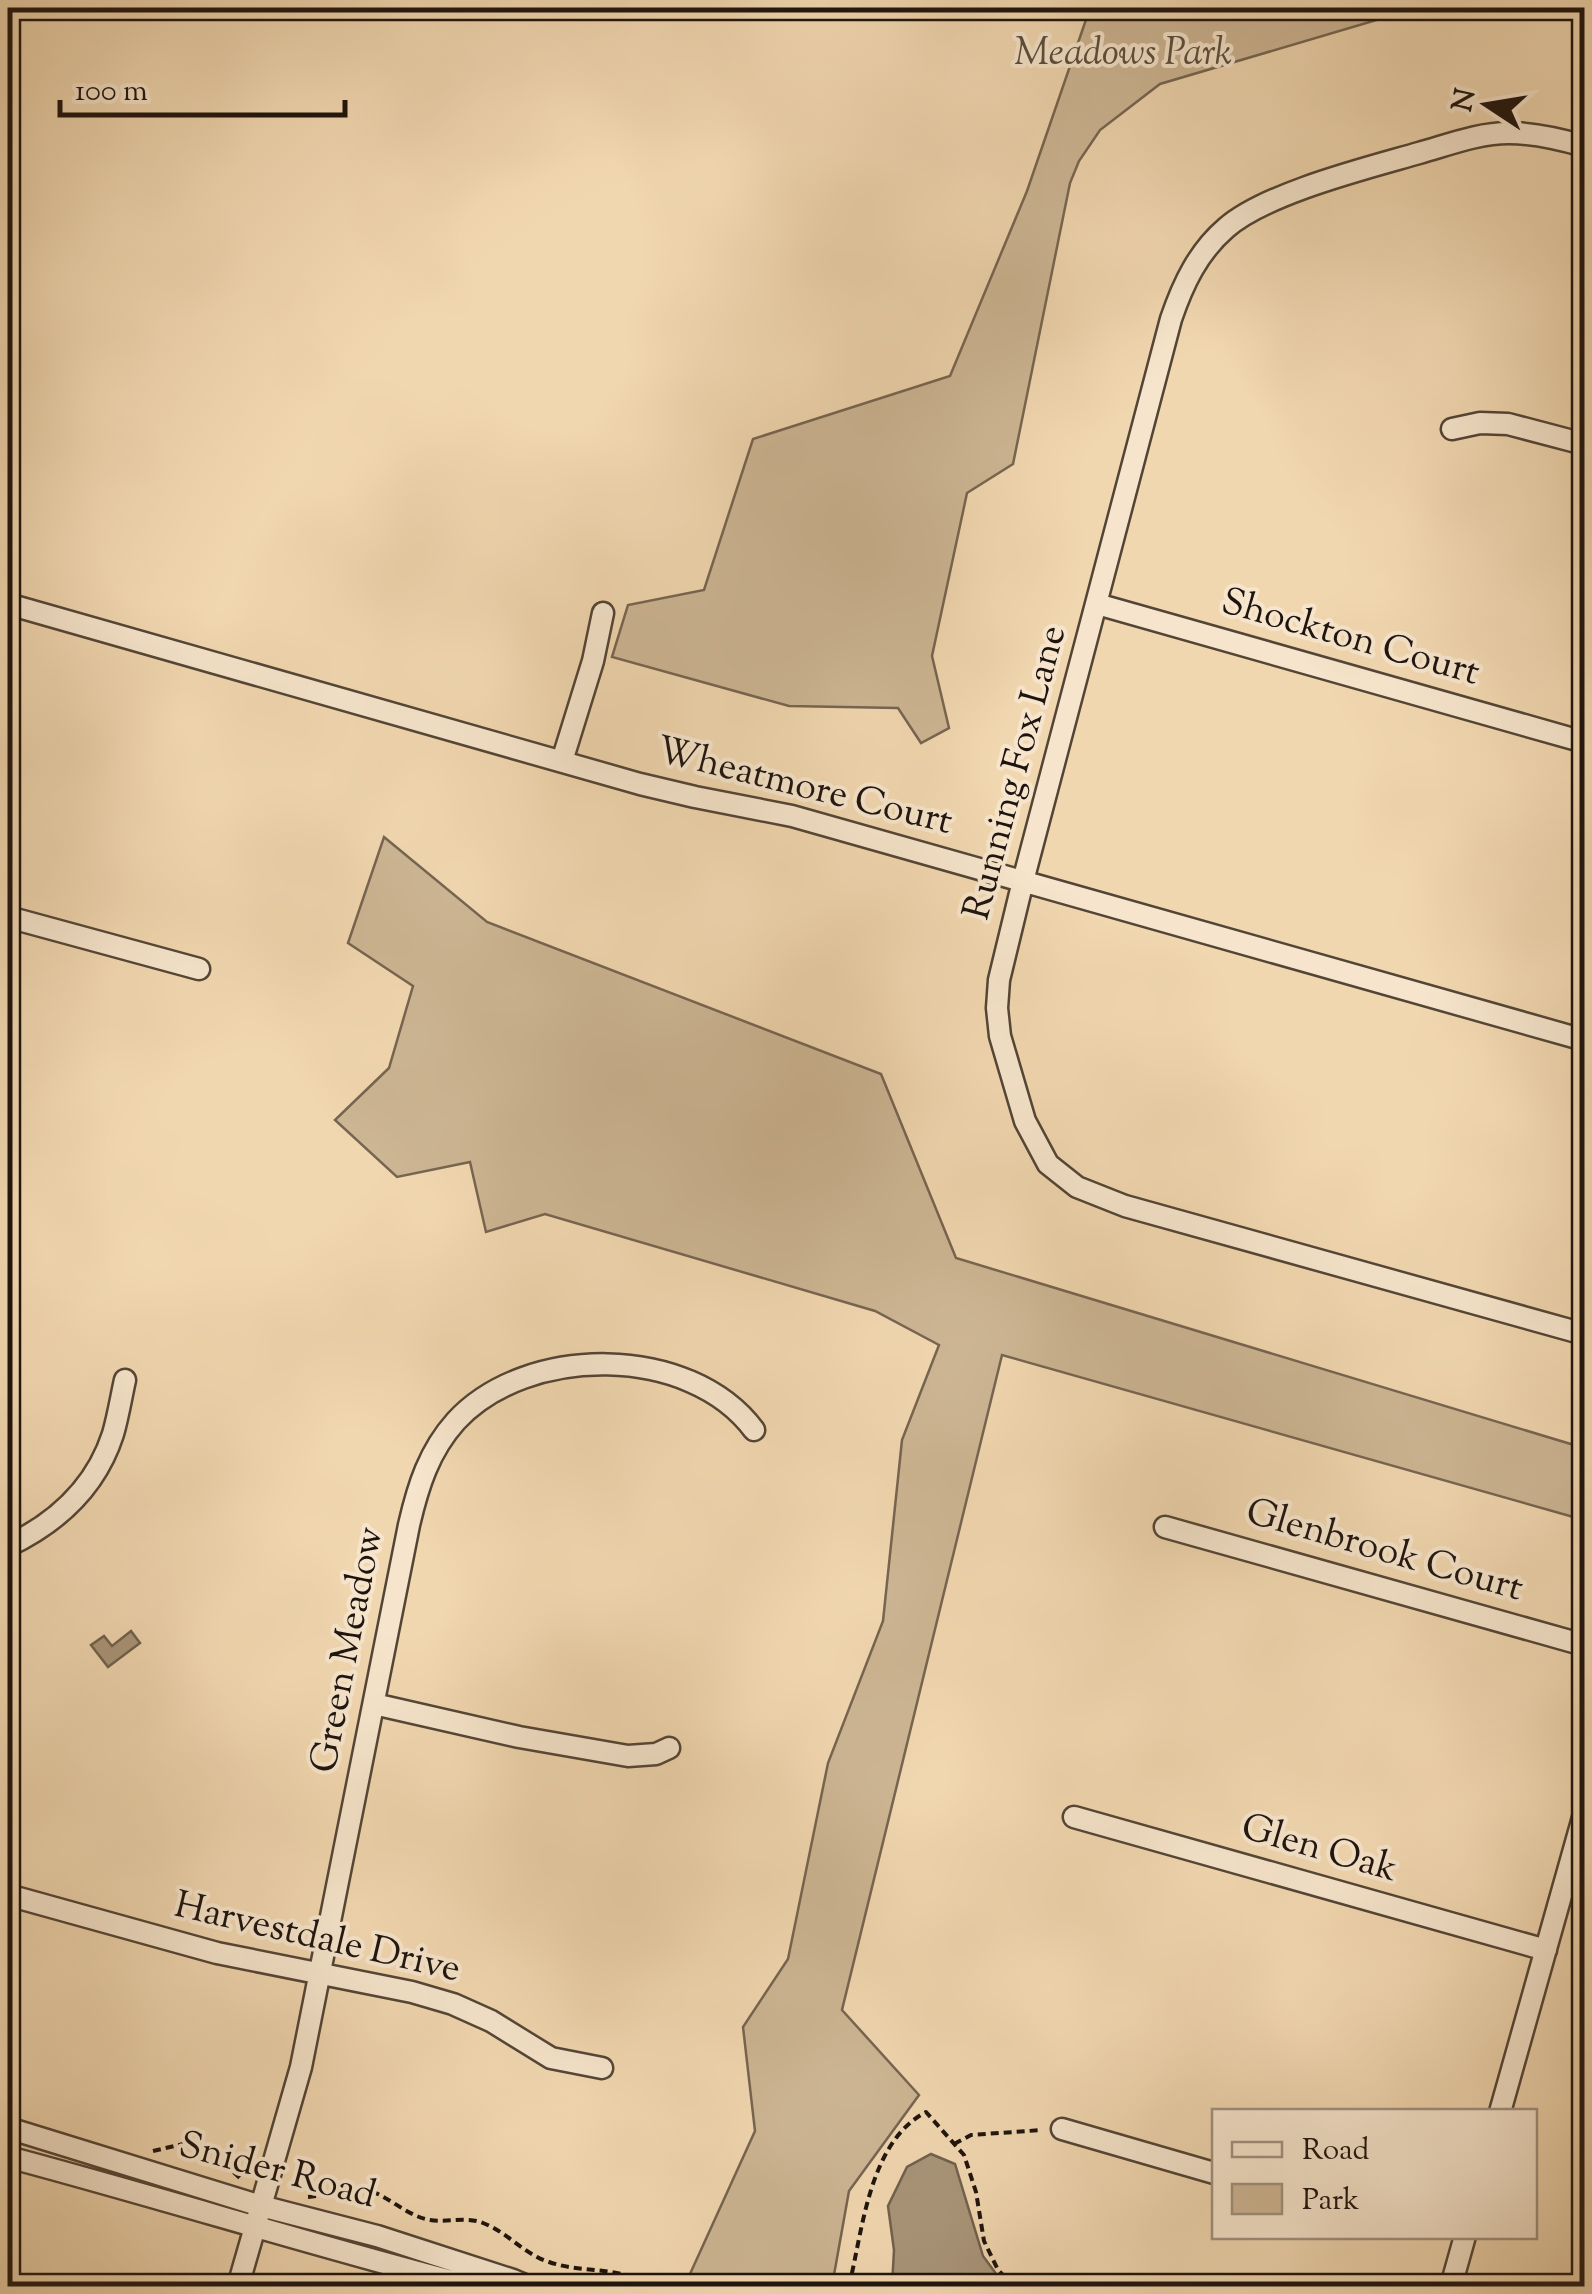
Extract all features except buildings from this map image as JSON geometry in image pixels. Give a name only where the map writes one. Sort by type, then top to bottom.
[{"type":"street","name":"Running Fox Lane","points":[[1584,146],[1509,133],[1481,136],[1386,163],[1252,210],[1209,244],[1193,267],[1176,305],[1024,881],[999,980],[997,1008],[1000,1036],[1025,1121],[1048,1164],[1077,1187],[1125,1206],[1584,1334]]},
{"type":"street","points":[[1452,430],[1494,422],[1584,444]]},
{"type":"street","name":"Wheatmore Court","points":[[8,604],[695,797],[792,816],[1584,1040]]},
{"type":"street","name":"Shockton Court","points":[[1097,604],[1584,742]]},
{"type":"street","points":[[562,761],[593,661],[603,613]]},
{"type":"street","points":[[8,917],[199,968]]},
{"type":"street","name":"Green Meadow","points":[[238,2286],[301,2067],[419,1484],[438,1444],[477,1402],[502,1386],[542,1370],[571,1366],[657,1370],[698,1383],[724,1398],[754,1430]]},
{"type":"street","points":[[8,1546],[56,1518],[86,1486],[112,1436],[126,1380]]},
{"type":"street","name":"Glenbrook Court","points":[[1165,1526],[1584,1644]]},
{"type":"street","points":[[374,1704],[519,1737],[628,1756],[656,1754],[669,1748]]},
{"type":"street","points":[[1501,2109],[1584,1814]]},
{"type":"street","name":"Glen Oak","points":[[1074,1817],[1546,1950]]},
{"type":"street","name":"Harvestdale Drive","points":[[8,1895],[171,1942],[412,1992],[491,2021],[551,2058],[602,2068]]},
{"type":"street","name":"Snider Road","points":[[8,2128],[388,2265],[470,2286]]},
{"type":"street","points":[[1062,2128],[1212,2172]]},
{"type":"street","name":"Snider Road","points":[[8,2156],[259,2216],[377,2236],[526,2286]]},
{"type":"street","points":[[1451,2286],[1457,2239]]},
{"type":"path","points":[[849,2286],[873,2181],[892,2142],[912,2120],[926,2112],[964,2155],[976,2192],[984,2241],[998,2270],[1014,2286]]},
{"type":"path","points":[[954,2144],[971,2135],[1062,2128]]},
{"type":"path","points":[[300,2197],[341,2188],[367,2190],[431,2221],[462,2218],[484,2224],[531,2255],[553,2264],[622,2272],[652,2286]]},
{"type":"green space","name":"Meadows Park","points":[[1090,8],[1417,8],[1160,84],[1100,130],[1079,161],[1070,183],[1013,464],[967,493],[932,656],[949,728],[921,743],[898,708],[789,706],[612,657],[628,605],[704,590],[753,439],[950,376],[1027,191]]},
{"type":"green space","points":[[384,837],[487,922],[881,1074],[956,1258],[1584,1448],[1584,1520],[1002,1355],[842,2010],[919,2095],[849,2191],[832,2286],[685,2285],[755,2131],[743,2027],[788,1959],[828,1763],[883,1621],[902,1440],[939,1345],[875,1311],[545,1214],[486,1232],[470,1162],[397,1177],[335,1120],[389,1068],[413,986],[348,943]]},
{"type":"shaded area","points":[[131,1631],[140,1643],[108,1667],[91,1645],[104,1636],[112,1646]]},
{"type":"shaded area","points":[[931,2154],[955,2164],[983,2256],[1005,2286],[892,2286],[894,2250],[888,2206],[907,2167]]}]
